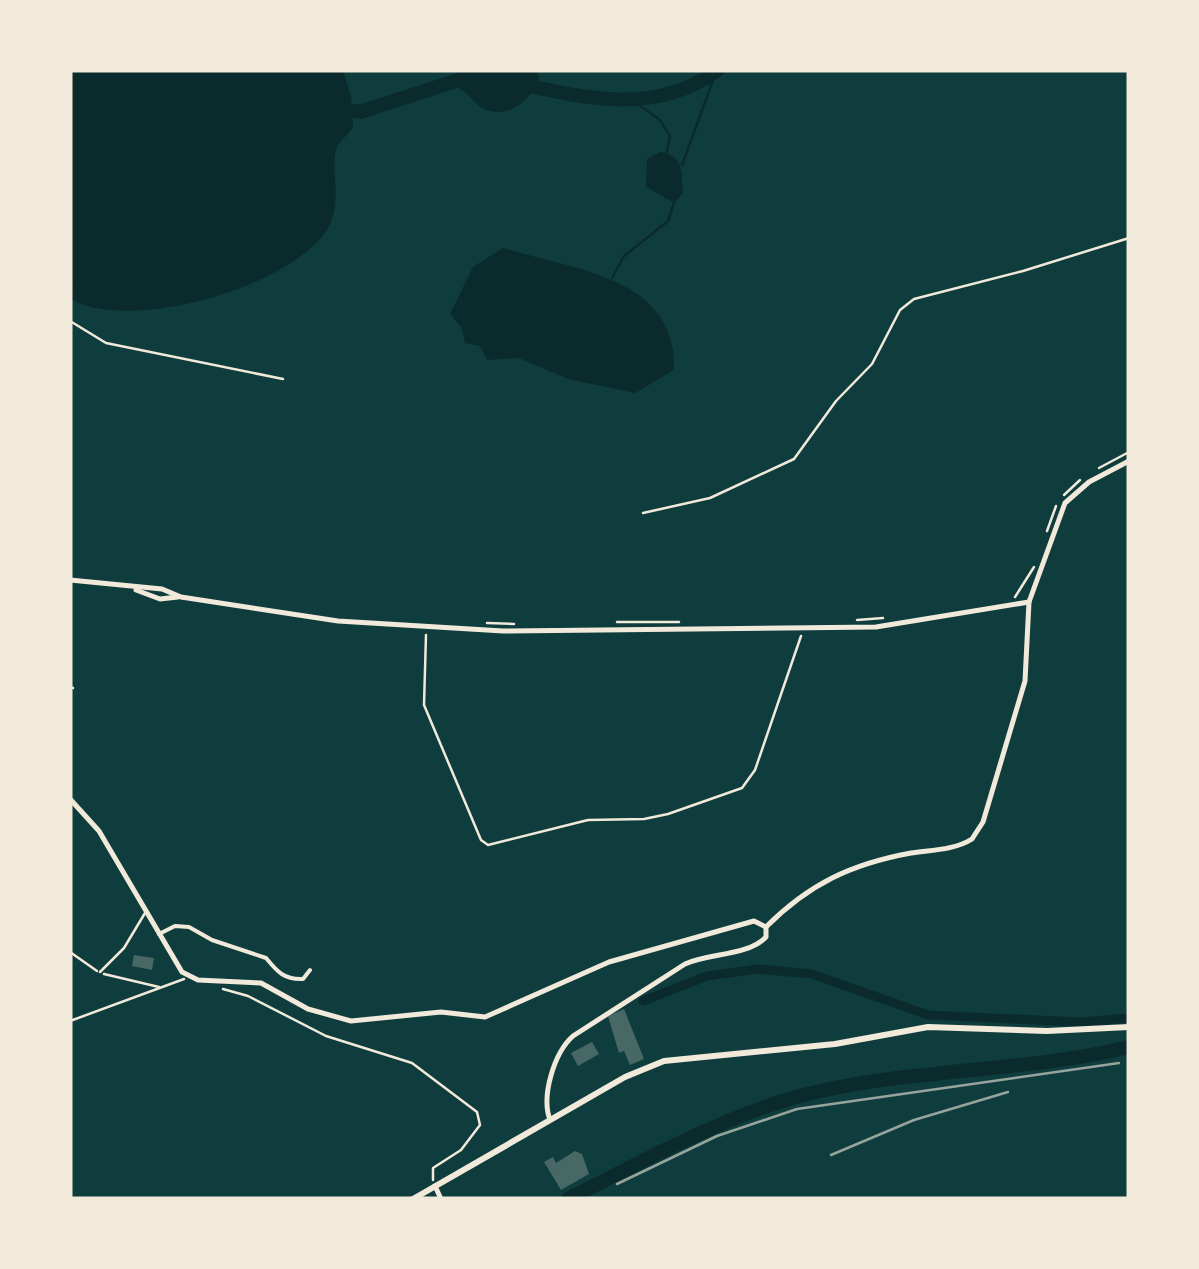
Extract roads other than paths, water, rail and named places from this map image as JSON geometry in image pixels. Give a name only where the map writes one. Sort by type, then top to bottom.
[{"type":"main road","points":[[412,1199],[632,1074],[674,1058],[816,1046],[942,1026],[1047,1031],[1128,1027]]},
{"type":"street","points":[[550,1120],[546,1096],[568,1040],[685,964],[702,956],[757,946],[766,937],[766,927],[799,895],[831,876],[880,859],[966,843],[974,837],[983,822],[1025,681],[1030,602],[1066,503],[1089,482],[1129,460]]},
{"type":"street","points":[[70,580],[134,590],[155,588],[298,616],[426,629],[897,625],[1030,602]]},
{"type":"street","points":[[70,799],[99,831],[176,965],[190,978],[261,982],[308,1010],[351,1021],[441,1012],[485,1017],[511,1009],[609,962],[754,921],[766,927]]},
{"type":"street","points":[[159,934],[176,926],[189,927],[212,940],[266,958],[273,970],[293,979],[303,979],[310,970]]},
{"type":"street","points":[[1128,1027],[1129,1036]]},
{"type":"street","points":[[435,1186],[441,1199]]},
{"type":"lane","points":[[100,972],[124,948],[146,912]]},
{"type":"water","points":[[70,70],[343,70],[351,97],[353,127],[335,154],[336,198],[324,234],[304,254],[276,272],[205,300],[130,311],[97,308],[70,299]]},
{"type":"water","points":[[458,70],[536,70],[539,78],[524,101],[501,112],[482,108],[458,88]]},
{"type":"water","points":[[660,152],[674,157],[680,167],[683,193],[674,203],[646,187],[647,159]]},
{"type":"water","points":[[503,248],[588,271],[639,296],[658,314],[671,339],[674,370],[635,393],[568,379],[519,358],[487,360],[480,346],[465,343],[462,328],[450,314],[473,267]]},
{"type":"waterway","points":[[517,83],[595,98],[646,98],[695,84],[718,70]]},
{"type":"waterway","points":[[682,165],[716,72]]},
{"type":"waterway","points":[[335,107],[360,112],[471,76]]},
{"type":"waterway","points":[[633,101],[659,119],[670,136],[667,152]]},
{"type":"waterway","points":[[612,278],[624,256],[668,221],[674,203]]},
{"type":"waterway","points":[[643,1001],[707,976],[758,969],[812,974],[928,1015],[1080,1022],[1129,1018]]},
{"type":"waterway","points":[[568,1199],[723,1123],[818,1091],[1129,1047]]},
{"type":"railway","points":[[617,1184],[717,1136],[797,1109],[1119,1063]]},
{"type":"railway","points":[[831,1155],[914,1120],[1008,1092]]}]
